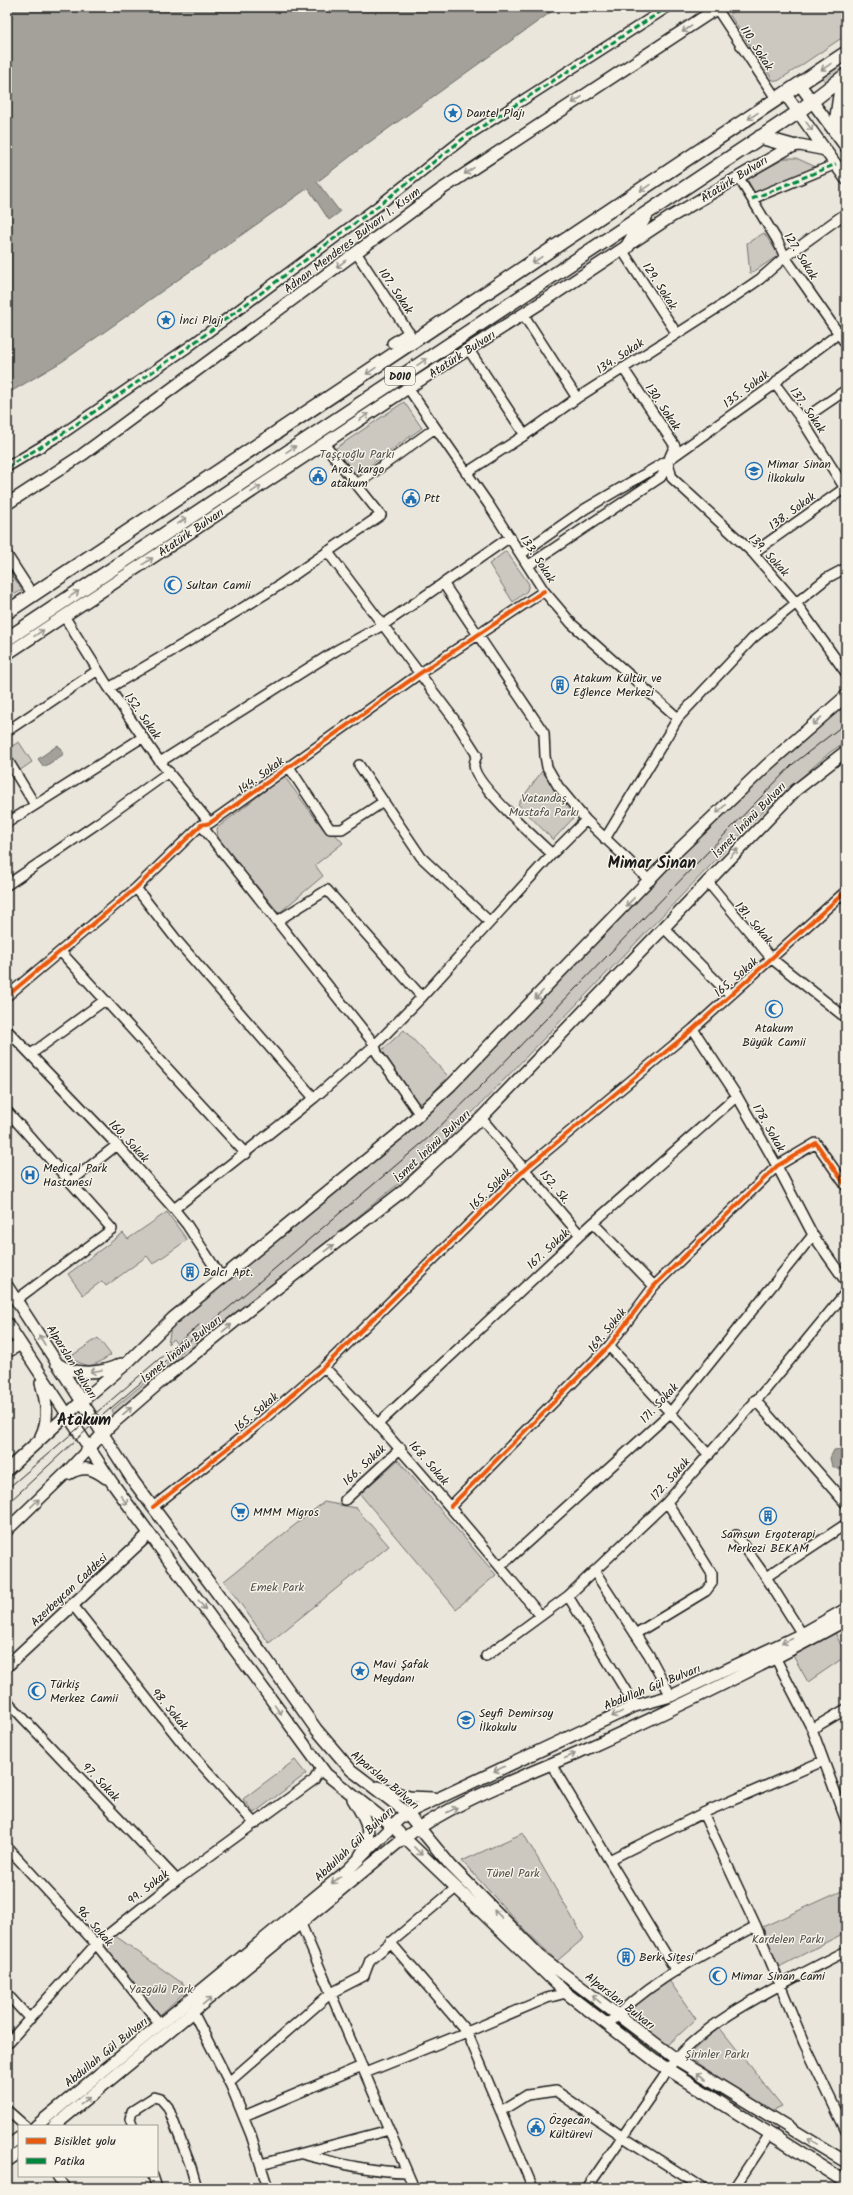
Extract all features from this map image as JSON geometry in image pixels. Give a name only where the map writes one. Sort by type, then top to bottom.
[{"type":"highway","name":"D010","points":[[7,612],[412,337],[782,97],[846,53]]},
{"type":"highway","name":"D010","points":[[796,113],[846,76]]},
{"type":"highway","points":[[837,134],[840,95],[846,76]]},
{"type":"highway","name":"Atatürk Bulvarı","points":[[7,639],[796,113]]},
{"type":"highway","points":[[760,137],[792,146]]},
{"type":"highway","points":[[624,249],[648,211]]},
{"type":"main road","name":"Adnan Menderes Bulvarı 1. Kısım","points":[[7,504],[82,454],[357,254],[442,189],[718,8]]},
{"type":"main road","points":[[803,83],[812,101],[846,147]]},
{"type":"main road","points":[[782,97],[826,150],[846,179]]},
{"type":"main road","points":[[837,134],[846,118]]},
{"type":"main road","points":[[792,146],[800,145],[826,150]]},
{"type":"main road","name":"Atatürk Bulvarı","points":[[7,654],[408,388],[469,350],[669,218],[739,178],[774,155],[792,146]]},
{"type":"main road","name":"İsmet İnönü Bulvarı","points":[[7,1470],[66,1415],[133,1358],[173,1318],[375,1153],[420,1114],[451,1085],[650,881],[670,858],[766,766],[846,696]]},
{"type":"main road","name":"İsmet İnönü Bulvarı","points":[[7,1530],[58,1481],[111,1424],[166,1377],[254,1306],[404,1191],[481,1118],[574,1019],[664,928],[796,790],[846,750]]},
{"type":"main road","name":"Alparslan Bulvarı","points":[[7,1286],[102,1434],[153,1507],[262,1653],[332,1751],[364,1781],[407,1813],[451,1866],[541,1957],[617,2016],[676,2059],[846,2162]]},
{"type":"main road","points":[[7,1323],[66,1415],[113,1484],[321,1768],[348,1792],[392,1826],[566,1993],[668,2068],[846,2182]]},
{"type":"main road","points":[[7,1352],[20,1344]]},
{"type":"main road","points":[[56,1362],[72,1371],[85,1373],[114,1367],[133,1358]]},
{"type":"main road","points":[[36,1369],[46,1402],[46,1423],[39,1440]]},
{"type":"main road","points":[[58,1481],[75,1470],[86,1468],[97,1472],[113,1484]]},
{"type":"main road","name":"Azerbeycan Caddesi","points":[[7,1666],[149,1534]]},
{"type":"main road","name":"Abdullah Gül Bulvarı","points":[[37,2125],[348,1870],[407,1813],[635,1706],[671,1696],[802,1634],[846,1609]]},
{"type":"main road","name":"Abdullah Gül Bulvarı","points":[[55,2125],[418,1828],[485,1794],[639,1725],[776,1659],[846,1620]]},
{"type":"main road","points":[[364,1781],[409,1797],[439,1797]]},
{"type":"main road","points":[[348,1792],[364,1815],[369,1828],[367,1842],[361,1854],[348,1870]]},
{"type":"main road","points":[[7,2147],[18,2139]]},
{"type":"main road","points":[[7,2161],[18,2154]]},
{"type":"street","points":[[7,467],[68,430],[187,348],[378,206],[464,138],[668,7]]},
{"type":"street","name":"110. Sokak","points":[[718,8],[782,97]]},
{"type":"street","points":[[752,199],[836,164]]},
{"type":"street","name":"127. Sokak","points":[[739,178],[777,240],[785,257],[846,344]]},
{"type":"street","name":"134. Sokak","points":[[466,473],[525,435],[577,398],[760,279],[785,257],[846,213]]},
{"type":"street","name":"129. Sokak","points":[[624,249],[677,334]]},
{"type":"street","name":"107. Sokak","points":[[357,254],[412,337]]},
{"type":"street","points":[[523,314],[577,398]]},
{"type":"street","name":"135. Sokak","points":[[520,554],[585,509],[667,461],[775,384],[783,375],[846,328]]},
{"type":"street","points":[[392,343],[412,337]]},
{"type":"street","points":[[469,350],[525,435]]},
{"type":"street","name":"130. Sokak","points":[[623,368],[675,446],[667,461]]},
{"type":"street","name":"137. Sokak","points":[[775,384],[802,420],[845,489]]},
{"type":"street","name":"133. Sokak","points":[[408,388],[510,537],[520,554],[529,565],[544,591],[572,624],[678,718]]},
{"type":"street","points":[[802,420],[846,390]]},
{"type":"street","points":[[356,485],[435,428]]},
{"type":"street","points":[[109,688],[268,592],[382,515],[324,444]]},
{"type":"street","name":"135. Sokak","points":[[529,565],[661,477],[666,468],[667,461]]},
{"type":"street","name":"139. Sokak","points":[[667,461],[672,478],[754,553],[796,603],[846,673]]},
{"type":"street","name":"138. Sokak","points":[[754,553],[845,489]]},
{"type":"street","points":[[160,762],[337,650],[383,625],[510,537]]},
{"type":"street","points":[[327,551],[454,719],[477,755],[474,765],[478,774],[500,803],[552,854]]},
{"type":"street","points":[[7,555],[29,589]]},
{"type":"street","points":[[605,839],[678,718],[753,638],[827,578],[846,568]]},
{"type":"street","points":[[443,583],[480,635],[544,733],[545,756],[551,776],[586,820],[650,881]]},
{"type":"street","name":"144. Sokak","points":[[201,825],[210,823],[419,674],[480,635],[544,591]]},
{"type":"street","name":"152. Sokak","points":[[64,616],[142,737],[160,762],[210,823]]},
{"type":"street","points":[[7,731],[98,670]]},
{"type":"street","points":[[7,823],[142,737]]},
{"type":"street","points":[[7,759],[35,805]]},
{"type":"street","points":[[359,765],[421,857],[490,922]]},
{"type":"street","points":[[289,767],[330,829],[342,829],[383,802]]},
{"type":"street","points":[[7,885],[98,823],[169,772]]},
{"type":"street","points":[[174,1209],[246,1154],[375,1045],[422,997],[552,854],[586,820]]},
{"type":"street","points":[[7,996],[136,888],[201,825],[375,1045],[377,1053],[420,1114]]},
{"type":"street","name":"181. Sokak","points":[[707,882],[772,959],[845,1016]]},
{"type":"street","points":[[136,888],[179,942],[314,1098]]},
{"type":"street","points":[[277,922],[327,890],[422,997]]},
{"type":"street","name":"165. Sokak","points":[[153,1507],[257,1424],[324,1367],[525,1169],[693,1029],[846,891]]},
{"type":"street","points":[[664,928],[730,995]]},
{"type":"street","points":[[61,952],[246,1154]]},
{"type":"street","points":[[31,1054],[104,1000]]},
{"type":"street","name":"178. Sokak","points":[[693,1029],[737,1096],[777,1166],[813,1235],[846,1282]]},
{"type":"street","name":"160. Sokak","points":[[7,1030],[117,1145],[174,1209],[187,1225],[221,1278]]},
{"type":"street","name":"167. Sokak","points":[[379,1423],[593,1223],[737,1096]]},
{"type":"street","points":[[7,1111],[112,1229],[16,1300]]},
{"type":"street","name":"152. Sk.","points":[[481,1118],[580,1235]]},
{"type":"street","name":"169. Sokak","points":[[451,1506],[609,1346],[654,1286],[777,1166],[816,1143],[846,1186]]},
{"type":"street","points":[[70,1182],[117,1145]]},
{"type":"street","points":[[593,1223],[654,1286]]},
{"type":"street","name":"171. Sokak","points":[[500,1567],[669,1414],[813,1235]]},
{"type":"street","name":"172. Sokak","points":[[486,1656],[568,1596],[667,1502],[709,1455],[846,1292]]},
{"type":"street","points":[[609,1346],[669,1414],[709,1455]]},
{"type":"street","name":"168. Sokak","points":[[324,1367],[379,1423],[401,1448],[451,1506],[541,1616]]},
{"type":"street","points":[[755,1400],[846,1504]]},
{"type":"street","name":"166. Sokak","points":[[344,1500],[401,1448]]},
{"type":"street","points":[[635,1634],[706,1591],[712,1583],[712,1574],[667,1502]]},
{"type":"street","points":[[766,1577],[846,1524]]},
{"type":"street","points":[[736,1535],[766,1577],[802,1634]]},
{"type":"street","points":[[594,1571],[635,1634],[671,1696]]},
{"type":"street","points":[[568,1596],[635,1706]]},
{"type":"street","name":"98. Sokak","points":[[72,1604],[174,1732],[255,1824]]},
{"type":"street","points":[[776,1659],[812,1729],[823,1761],[844,1807],[846,1821]]},
{"type":"street","name":"97. Sokak","points":[[7,1701],[177,1880]]},
{"type":"street","points":[[812,1729],[846,1709]]},
{"type":"street","points":[[609,1860],[703,1813],[823,1761]]},
{"type":"street","points":[[551,1764],[676,1971]]},
{"type":"street","name":"99. Sokak","points":[[7,2044],[96,1944],[177,1880],[314,1780],[321,1768]]},
{"type":"street","points":[[703,1813],[756,1926],[804,2043],[846,2131]]},
{"type":"street","name":"96. Sokak","points":[[7,1847],[96,1944],[160,2024]]},
{"type":"street","points":[[229,2082],[331,1993],[364,1976],[370,1960],[456,1888]]},
{"type":"street","points":[[301,1924],[414,2188]]},
{"type":"street","points":[[608,2025],[666,1976],[756,1926]]},
{"type":"street","points":[[390,1942],[467,2032],[533,2188]]},
{"type":"street","points":[[587,2188],[623,2137],[668,2068],[711,2026],[846,1951]]},
{"type":"street","points":[[244,2116],[467,2032],[547,1998],[566,1993]]},
{"type":"street","points":[[7,1994],[30,2019]]},
{"type":"street","points":[[193,2012],[229,2082],[244,2116],[268,2188]]},
{"type":"street","points":[[501,2110],[527,2095],[556,2091],[623,2137],[704,2188]]},
{"type":"street","points":[[133,2125],[130,2119],[132,2111],[154,2098],[161,2099],[168,2107],[191,2167],[197,2188]]},
{"type":"street","points":[[7,2110],[24,2125]]},
{"type":"street","points":[[261,2164],[389,2130]]},
{"type":"street","points":[[734,2188],[770,2134]]},
{"type":"street","points":[[301,2154],[346,2166],[391,2172],[407,2172]]},
{"type":"street","points":[[58,2177],[65,2188]]},
{"type":"street","points":[[153,2177],[157,2188]]},
{"type":"green space","points":[[740,7],[846,7],[846,35],[778,81],[773,80],[729,14]]},
{"type":"green space","points":[[846,59],[846,80],[831,91],[821,76]]},
{"type":"green space","points":[[786,158],[796,158],[816,167],[755,193],[747,179]]},
{"type":"green space","points":[[764,233],[779,255],[750,274],[747,243]]},
{"type":"green space","name":"Taşçıoğlu Parkı","points":[[404,402],[422,428],[354,477],[333,450]]},
{"type":"green space","points":[[506,551],[529,584],[527,591],[513,602],[489,564]]},
{"type":"green space","points":[[7,566],[22,590],[7,599]]},
{"type":"green space","points":[[846,696],[846,741],[829,753],[758,816],[424,1163],[114,1414],[112,1410],[182,1351],[173,1339],[168,1344],[171,1327],[482,1060],[655,882],[762,768]]},
{"type":"green space","points":[[19,742],[32,762],[19,771],[7,749]]},
{"type":"green space","name":"Vatandaş Mustafa Parkı","points":[[542,771],[576,815],[553,840],[518,804]]},
{"type":"green space","points":[[284,776],[324,830],[334,833],[343,843],[315,865],[323,876],[279,913],[218,839],[217,828]]},
{"type":"green space","points":[[404,1030],[448,1076],[424,1103],[416,1103],[381,1051]]},
{"type":"green space","points":[[167,1212],[187,1240],[153,1264],[147,1256],[106,1286],[102,1281],[83,1295],[68,1274],[123,1233],[128,1239]]},
{"type":"green space","points":[[98,1338],[111,1355],[95,1364],[90,1365],[82,1364],[70,1357]]},
{"type":"green space","points":[[398,1460],[496,1575],[456,1609],[360,1494]]},
{"type":"green space","name":"Emek Park","points":[[324,1502],[356,1508],[389,1546],[269,1643],[224,1581]]},
{"type":"green space","points":[[834,1630],[846,1656],[808,1682],[792,1654]]},
{"type":"green space","points":[[295,1760],[306,1774],[254,1813],[243,1799]]},
{"type":"green space","name":"Tünel Park","points":[[523,1833],[584,1938],[557,1961],[519,1924],[462,1861]]},
{"type":"green space","name":"Kardelen Parkı","points":[[846,1889],[846,1932],[777,1968],[758,1929]]},
{"type":"green space","name":"Yazgülü Park","points":[[114,1935],[189,1988],[160,2015],[101,1945]]},
{"type":"green space","points":[[666,1976],[696,2019],[666,2047],[623,2012]]},
{"type":"green space","name":"Şirinler Parkı","points":[[719,2027],[782,2106],[769,2112],[687,2056]]},
{"type":"shaded area","points":[[7,7],[558,7],[364,146],[317,182],[340,212],[329,220],[308,188],[63,361],[7,394]]},
{"type":"shaded area","points":[[58,745],[64,754],[44,767],[38,759]]},
{"type":"shaded area","points":[[843,1449],[846,1451],[846,1468],[840,1470],[832,1466],[830,1458],[834,1450]]},
{"type":"tram line","points":[[7,1504],[104,1414],[428,1138],[483,1084],[793,764],[846,723]]},
{"type":"tram line","points":[[7,1489],[199,1325]]},
{"type":"marked path","points":[[7,467],[62,434],[187,348],[378,206],[464,138],[668,7]]},
{"type":"marked path","points":[[752,199],[836,164]]},
{"type":"cycle path","points":[[7,996],[136,888],[201,825],[210,823],[419,674],[544,591]]},
{"type":"cycle path","points":[[153,1507],[257,1425],[324,1367],[525,1169],[693,1029],[846,891]]},
{"type":"cycle path","points":[[451,1506],[609,1346],[654,1286],[777,1166],[816,1143],[846,1186]]},
{"type":"place","name":"Dantel Plajı","points":[[453,113]]},
{"type":"place","name":"İnci Plajı","points":[[166,320]]},
{"type":"place","name":"Mimar Sinan İlkokulu","points":[[754,471]]},
{"type":"place","name":"Aras kargo atakum","points":[[318,476]]},
{"type":"place","name":"Ptt","points":[[411,498]]},
{"type":"place","name":"Sultan Camii","points":[[173,585]]},
{"type":"place","name":"Atakum Kültür ve Eğlence Merkezi","points":[[560,685]]},
{"type":"place","name":"Atakum Büyük Camii","points":[[774,1009]]},
{"type":"place","name":"Medical Park Hastanesi","points":[[30,1175]]},
{"type":"place","name":"Balcı Apt.","points":[[190,1272]]},
{"type":"place","name":"MMM Migros","points":[[240,1512]]},
{"type":"place","name":"Samsun Ergoterapi Merkezi BEKAM","points":[[768,1516]]},
{"type":"place","name":"Mavi Şafak Meydanı","points":[[360,1671]]},
{"type":"place","name":"Türkiş Merkez Camii","points":[[37,1691]]},
{"type":"place","name":"Seyfi Demirsoy İlkokulu","points":[[466,1720]]},
{"type":"place","name":"Berk Sitesi","points":[[626,1957]]},
{"type":"place","name":"Mimar Sinan Cami","points":[[718,1976]]},
{"type":"place","name":"Özgecan Kültürevi","points":[[536,2127]]},
{"type":"district","name":"Mimar Sinan","points":[[652,862]]},
{"type":"district","name":"Atakum","points":[[84,1419]]}]
